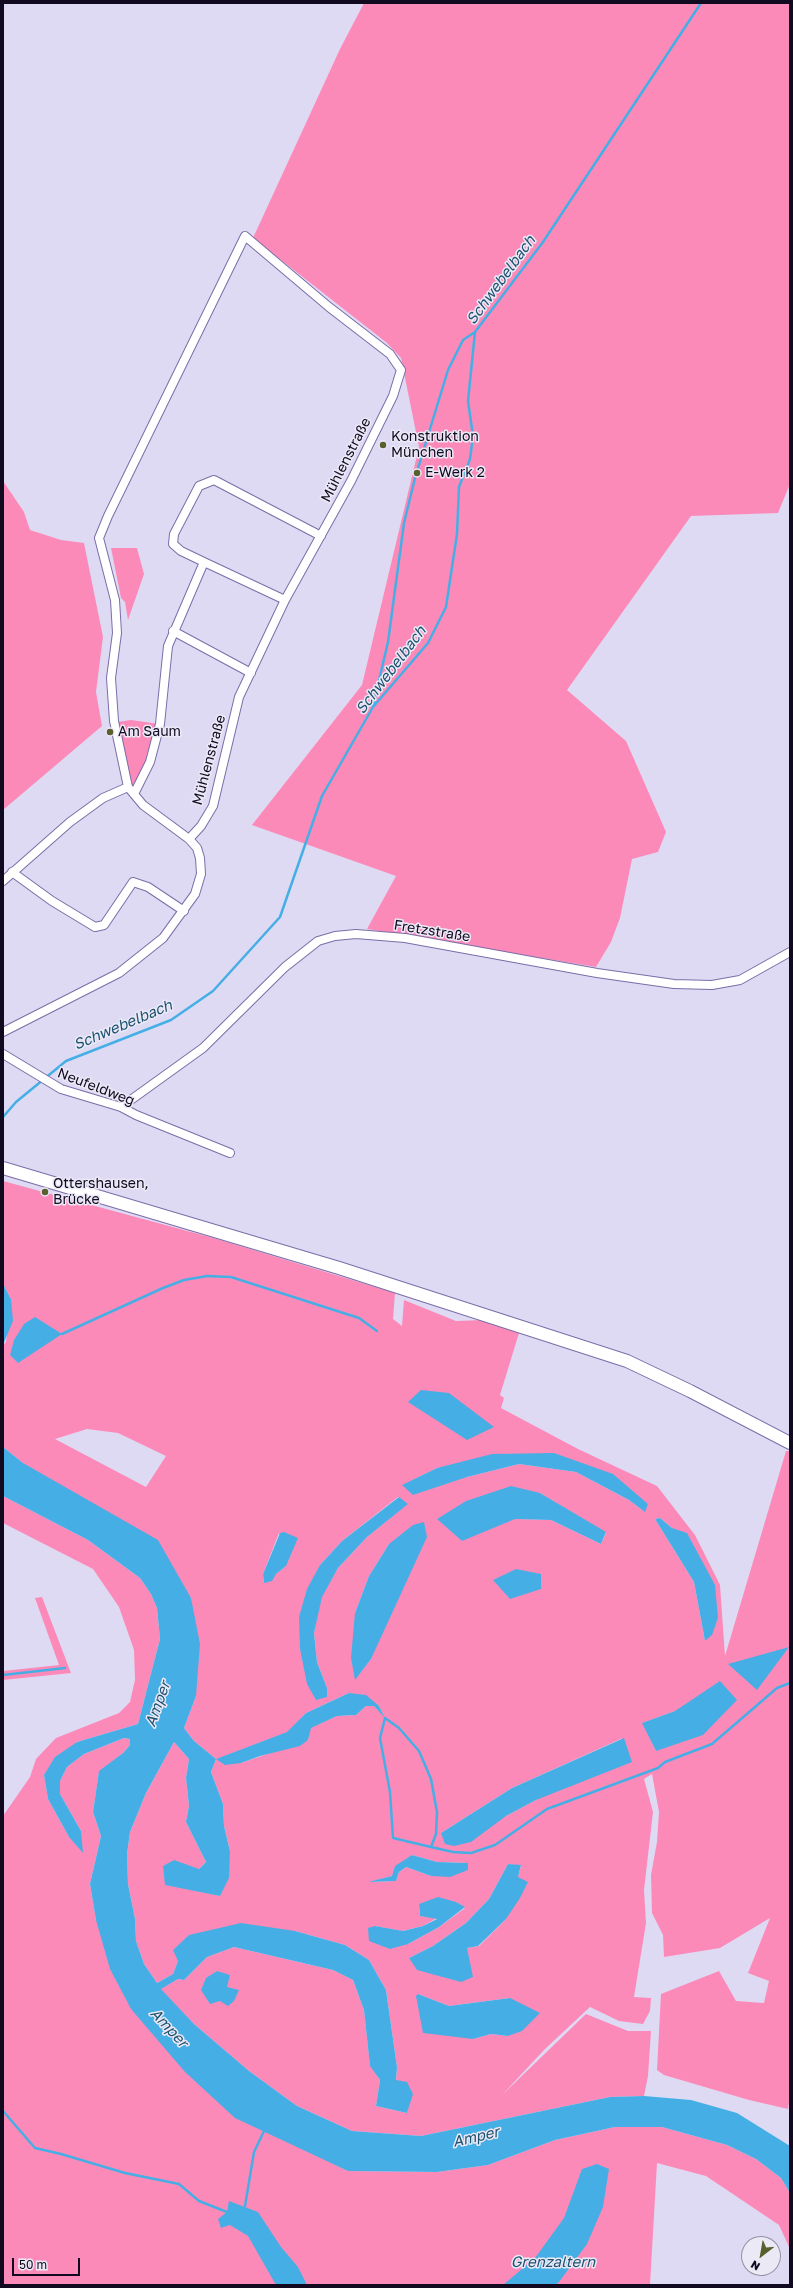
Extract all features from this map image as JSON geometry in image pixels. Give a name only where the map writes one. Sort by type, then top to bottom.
[{"type":"main road","points":[[3,1168],[339,1268],[627,1361],[690,1391],[790,1443]]},
{"type":"street","name":"Mühlenstraße","points":[[128,787],[114,721],[111,678],[117,633],[115,600],[99,538],[108,516],[245,236],[329,307],[390,354],[401,370],[393,396],[321,536],[285,600],[239,697],[213,806],[202,826],[190,839]]},
{"type":"street","points":[[285,600],[181,551],[173,544],[174,534],[199,486],[214,480],[321,536]]},
{"type":"street","points":[[134,794],[150,762],[160,724],[168,646],[173,631],[204,562]]},
{"type":"street","points":[[173,631],[251,673]]},
{"type":"street","points":[[3,881],[70,822],[103,798],[128,787],[143,805],[190,839],[197,848],[201,874],[199,884],[184,911],[163,938],[119,973],[3,1032]]},
{"type":"street","points":[[12,872],[52,901],[95,927],[104,925],[133,882],[148,887],[184,911]]},
{"type":"street","name":"Fretzstraße","points":[[121,1107],[202,1048],[290,962],[318,941],[335,936],[356,934],[405,938],[597,973],[674,984],[712,985],[740,980],[790,952]]},
{"type":"street","name":"Neufeldweg","points":[[4,1056],[61,1090],[121,1107],[142,1118],[230,1153]]},
{"type":"shaded area","points":[[364,3],[790,3],[790,484],[778,513],[691,516],[567,690],[626,741],[666,832],[658,852],[632,859],[620,918],[611,942],[596,967],[367,929],[396,876],[252,825],[362,685],[419,447],[401,358],[387,343],[253,238],[340,49]]},
{"type":"shaded area","points":[[3,481],[24,512],[30,530],[61,540],[84,543],[103,637],[96,692],[102,726],[3,810]]},
{"type":"shaded area","points":[[111,548],[137,548],[144,574],[128,620],[125,602],[121,598]]},
{"type":"shaded area","points":[[131,720],[159,724],[148,762],[134,791],[129,786],[117,722]]},
{"type":"shaded area","points":[[3,1181],[217,1239],[395,1293],[393,1319],[402,1326],[404,1300],[456,1321],[483,1320],[519,1333],[500,1395],[504,1398],[501,1408],[578,1449],[657,1486],[695,1535],[720,1585],[725,1656],[786,1451],[790,1451],[790,2096],[788,2109],[749,2100],[664,2075],[657,2070],[661,1994],[719,1971],[736,2001],[764,2003],[769,1981],[748,1973],[770,1918],[720,1948],[664,1957],[663,1935],[652,1913],[651,1875],[657,1842],[659,1812],[652,1774],[644,1779],[653,1812],[644,1890],[646,1923],[634,1997],[651,1998],[650,2011],[643,2024],[619,2021],[590,2007],[545,2049],[502,2095],[586,2014],[628,2031],[651,2031],[648,2076],[644,2096],[610,2097],[421,2136],[352,2131],[297,2106],[249,2071],[194,2024],[160,1989],[178,1979],[184,1980],[207,1957],[234,1947],[333,1970],[353,1980],[364,2010],[370,2065],[380,2080],[376,2106],[407,2113],[409,2103],[396,2081],[397,2067],[386,1990],[369,1960],[345,1945],[295,1931],[178,1961],[173,1974],[157,1983],[144,1964],[136,1941],[135,1919],[128,1884],[127,1854],[130,1832],[146,1793],[174,1742],[189,1759],[186,1778],[189,1806],[186,1822],[206,1862],[199,1869],[195,1890],[220,1896],[230,1851],[224,1826],[223,1804],[211,1772],[216,1759],[194,1741],[184,1728],[196,1696],[191,1598],[3,1447],[3,1345],[6,1342],[11,1299],[3,1284]],"holes":[[[87,1429],[118,1433],[166,1456],[146,1487],[55,1439]],[[554,1453],[648,1504],[644,1511],[629,1500],[576,1472],[519,1464],[467,1477],[403,1485],[437,1468]],[[540,1493],[606,1533],[601,1544],[551,1520],[515,1519]],[[398,1497],[407,1504],[367,1537],[338,1568],[321,1597],[314,1633],[317,1662],[327,1688],[300,1649],[320,1565],[342,1541]],[[660,1518],[672,1528],[718,1618],[705,1641],[694,1582],[655,1519]],[[279,1533],[286,1566],[264,1583],[263,1574]],[[389,1544],[371,1659],[355,1679],[355,1613],[369,1576]],[[349,1693],[379,1706],[384,1716],[374,1706],[366,1706],[356,1715],[337,1716],[310,1728],[308,1740],[241,1763],[217,1759],[288,1732],[306,1713]],[[675,1711],[656,1751],[643,1723]],[[623,1738],[536,1800],[506,1816],[441,1833],[512,1788]],[[412,1855],[437,1862],[468,1863],[431,1876],[406,1867],[399,1872],[396,1881],[370,1882],[392,1876]],[[508,1864],[521,1866],[506,1919],[479,1946],[409,1958],[433,1946],[466,1923],[489,1899]],[[456,1902],[465,1908],[439,1927],[408,1944],[375,1926],[402,1931],[423,1926],[437,1918],[420,1916],[419,1904]],[[418,1994],[449,2006],[510,1998],[508,2036],[491,2034],[473,2039]]]},
{"type":"shaded area","points":[[3,1496],[88,1540],[140,1578],[151,1594],[157,1608],[160,1639],[138,1724],[77,1742],[44,1775],[48,1799],[69,1837],[81,1831],[60,1794],[60,1781],[67,1767],[84,1754],[124,1738],[130,1739],[130,1745],[123,1753],[99,1772],[93,1812],[101,1836],[90,1884],[96,1920],[292,2143],[348,2171],[437,2172],[488,2165],[555,2140],[615,2127],[662,2127],[727,2145],[756,2159],[781,2178],[790,2193],[790,2249],[779,2225],[706,2176],[657,2163],[650,2285],[3,2285],[3,1816],[30,1777],[36,1759],[56,1738],[119,1713],[130,1702],[135,1680],[134,1650],[119,1607],[93,1569],[3,1523]]},
{"type":"shaded area","points":[[42,1597],[71,1673],[3,1680],[3,1671],[59,1665],[35,1598]]},
{"type":"water","points":[[3,1284],[11,1299],[13,1321],[3,1345]]},
{"type":"water","points":[[35,1317],[62,1334],[18,1363],[10,1355],[14,1340],[24,1324]]},
{"type":"water","points":[[421,1390],[449,1393],[494,1427],[467,1440],[408,1402]]},
{"type":"water","name":"Amper","points":[[3,1447],[23,1463],[158,1540],[191,1598],[200,1644],[196,1696],[184,1728],[194,1741],[216,1759],[211,1772],[223,1804],[224,1826],[230,1851],[229,1878],[220,1896],[165,1885],[163,1866],[174,1860],[199,1869],[206,1862],[186,1822],[189,1806],[186,1778],[189,1759],[174,1742],[146,1793],[130,1832],[127,1854],[128,1884],[135,1919],[136,1941],[144,1964],[157,1983],[173,1974],[178,1961],[173,1950],[189,1935],[241,1923],[295,1931],[345,1945],[369,1960],[386,1990],[397,2067],[396,2080],[407,2082],[413,2094],[407,2113],[376,2106],[380,2080],[370,2066],[364,2010],[353,1980],[333,1970],[234,1947],[207,1957],[184,1980],[178,1979],[161,1989],[194,2024],[249,2071],[297,2106],[352,2131],[421,2136],[610,2097],[644,2096],[691,2100],[737,2113],[790,2146],[790,2193],[781,2178],[756,2159],[727,2145],[662,2127],[615,2127],[555,2140],[488,2165],[437,2172],[348,2171],[235,2118],[185,2072],[131,2009],[110,1969],[96,1920],[90,1884],[101,1836],[93,1812],[99,1771],[123,1753],[130,1745],[130,1739],[124,1738],[84,1754],[67,1767],[60,1781],[60,1794],[81,1831],[83,1853],[69,1837],[48,1799],[44,1775],[55,1757],[77,1742],[138,1724],[160,1639],[157,1608],[151,1594],[140,1578],[88,1540],[3,1496]]},
{"type":"water","points":[[554,1453],[613,1474],[648,1504],[645,1512],[629,1500],[576,1472],[519,1464],[467,1477],[413,1495],[402,1485],[437,1468],[492,1454]]},
{"type":"water","points":[[511,1486],[540,1493],[606,1532],[601,1544],[551,1520],[515,1519],[462,1541],[437,1519],[466,1501]]},
{"type":"water","points":[[399,1497],[408,1504],[367,1537],[338,1568],[322,1597],[314,1633],[317,1662],[327,1688],[327,1697],[316,1700],[307,1684],[300,1649],[299,1617],[307,1589],[320,1565],[342,1541]]},
{"type":"water","points":[[660,1518],[672,1528],[687,1533],[715,1585],[718,1618],[712,1635],[705,1641],[694,1582],[655,1519]]},
{"type":"water","points":[[424,1522],[427,1537],[371,1659],[355,1680],[351,1658],[355,1613],[369,1576],[389,1544],[413,1525]]},
{"type":"water","points":[[284,1532],[298,1538],[286,1566],[276,1574],[272,1581],[264,1583],[263,1574],[280,1533]]},
{"type":"water","points":[[516,1569],[541,1574],[541,1589],[510,1599],[493,1580]]},
{"type":"water","points":[[789,1647],[757,1690],[728,1664]]},
{"type":"water","points":[[720,1681],[737,1700],[703,1735],[656,1751],[642,1723],[675,1711]]},
{"type":"water","points":[[349,1693],[366,1695],[379,1706],[385,1718],[374,1706],[366,1706],[356,1715],[337,1716],[311,1728],[308,1740],[300,1746],[260,1756],[241,1763],[225,1765],[216,1759],[287,1732],[306,1713]]},
{"type":"water","points":[[624,1738],[632,1762],[536,1800],[506,1816],[471,1842],[454,1846],[445,1844],[441,1833],[512,1788]]},
{"type":"water","points":[[412,1855],[437,1862],[468,1863],[468,1870],[450,1877],[431,1876],[406,1867],[399,1872],[396,1881],[368,1882],[392,1876],[395,1866]]},
{"type":"water","points":[[508,1864],[521,1865],[518,1877],[528,1882],[520,1898],[506,1919],[478,1946],[467,1948],[473,1977],[461,1982],[417,1970],[409,1958],[433,1946],[466,1923],[489,1899]]},
{"type":"water","points":[[438,1897],[456,1902],[465,1907],[439,1927],[408,1944],[390,1949],[369,1941],[368,1928],[375,1926],[403,1931],[423,1926],[437,1919],[420,1916],[419,1904]]},
{"type":"water","points":[[217,1971],[230,1975],[227,1987],[239,1990],[234,2001],[228,2006],[220,2001],[210,2004],[201,1990],[206,1978]]},
{"type":"water","points":[[418,1994],[449,2006],[510,1998],[540,2013],[522,2031],[508,2036],[491,2034],[473,2039],[423,2033],[416,1996]]},
{"type":"water","name":"Grenzaltern","points":[[597,2164],[609,2169],[603,2207],[587,2244],[559,2282],[555,2285],[503,2285],[535,2258],[564,2218],[582,2169]]},
{"type":"water","points":[[229,2201],[258,2212],[281,2247],[298,2267],[307,2285],[276,2285],[248,2236],[230,2225],[221,2228],[218,2219],[227,2212]]},
{"type":"waterway","name":"Schwebelbach","points":[[3,1117],[16,1102],[66,1061],[171,1020],[213,991],[280,917],[322,796],[373,707],[428,643],[446,607],[457,534],[459,487],[470,459],[473,436],[468,401],[475,332],[543,242],[701,3]]},
{"type":"waterway","points":[[373,706],[388,642],[404,523],[415,478],[448,370],[463,340],[475,332]]},
{"type":"waterway","points":[[62,1334],[163,1288],[184,1280],[207,1276],[231,1277],[359,1318],[377,1331]]},
{"type":"waterway","points":[[3,1675],[65,1668]]},
{"type":"waterway","points":[[431,1847],[436,1834],[437,1812],[431,1779],[419,1751],[399,1728],[385,1718],[380,1738],[390,1792],[393,1838],[431,1847],[453,1852],[471,1853],[495,1845],[547,1809],[658,1768],[665,1762],[712,1744],[777,1688],[790,1683]]},
{"type":"waterway","points":[[3,2111],[35,2148],[125,2173],[179,2184],[199,2201],[227,2212]]},
{"type":"waterway","points":[[245,2206],[254,2152],[265,2129]]},
{"type":"place","name":"Konstruktion München","points":[[383,445]]},
{"type":"place","name":"E-Werk 2","points":[[417,473]]},
{"type":"place","name":"Am Saum","points":[[110,732]]},
{"type":"place","name":"Ottershausen, Brücke","points":[[45,1192]]}]
